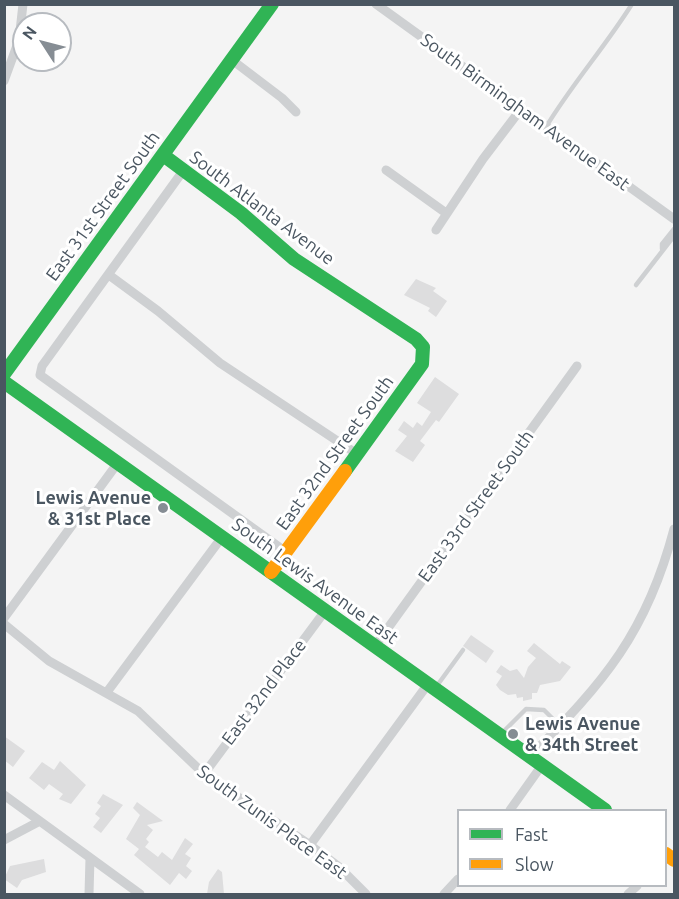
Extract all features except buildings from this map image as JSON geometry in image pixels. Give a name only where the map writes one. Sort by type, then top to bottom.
[{"type":"main road","name":"East 31st Street South","points":[[4,374],[272,4]]},
{"type":"main road","name":"South Atlanta Avenue","points":[[163,155],[241,213],[294,259],[416,339],[423,347],[424,353]]},
{"type":"main road","name":"East 32nd Street South","points":[[271,572],[422,364],[424,353]]},
{"type":"main road","name":"South Lewis Avenue East","points":[[4,382],[604,809]]},
{"type":"street","points":[[4,81],[19,40],[23,4]]},
{"type":"street","name":"South Birmingham Avenue East","points":[[376,4],[675,219]]},
{"type":"street","points":[[232,60],[282,98],[296,112]]},
{"type":"street","points":[[436,230],[521,109]]},
{"type":"street","points":[[386,170],[446,213]]},
{"type":"street","points":[[183,171],[109,275],[158,311],[220,363],[357,454]]},
{"type":"street","name":"South Lewis Avenue East","points":[[109,275],[42,366],[40,375],[286,552]]},
{"type":"street","name":"East 33rd Street South","points":[[375,646],[577,366]]},
{"type":"street","points":[[4,618],[117,464]]},
{"type":"street","points":[[530,756],[594,691],[621,655],[648,606],[674,532]]},
{"type":"street","points":[[107,692],[222,537]]},
{"type":"street","name":"East 32nd Place","points":[[204,774],[325,611]]},
{"type":"street","name":"South Zunis Place East","points":[[4,624],[49,661],[107,692],[152,722],[204,774],[310,845],[338,866],[366,894]]},
{"type":"street","points":[[310,845],[431,686]]},
{"type":"street","points":[[511,809],[542,765]]},
{"type":"street","points":[[4,795],[140,894]]},
{"type":"street","points":[[4,840],[40,821]]},
{"type":"street","points":[[89,894],[90,858]]},
{"type":"street","points":[[444,894],[457,881]]},
{"type":"lane","points":[[546,127],[576,80],[618,29],[632,4]]},
{"type":"lane","points":[[662,250],[662,244],[675,230]]},
{"type":"lane","points":[[636,285],[675,236]]},
{"type":"lane","points":[[431,686],[463,651]]},
{"type":"lane","points":[[500,735],[526,709],[544,710],[560,726]]},
{"type":"traffic: fast","points":[[4,374],[272,4]]},
{"type":"traffic: fast","points":[[163,155],[241,213],[294,259],[416,339],[423,347],[422,364],[345,471]]},
{"type":"traffic: fast","points":[[4,382],[604,809]]},
{"type":"traffic: slow","points":[[271,572],[345,471]]},
{"type":"traffic: slow","points":[[667,855],[674,860]]},
{"type":"place","name":"Lewis Avenue & 31st Place","points":[[163,508]]},
{"type":"place","name":"Lewis Avenue & 34th Street","points":[[513,734]]}]
